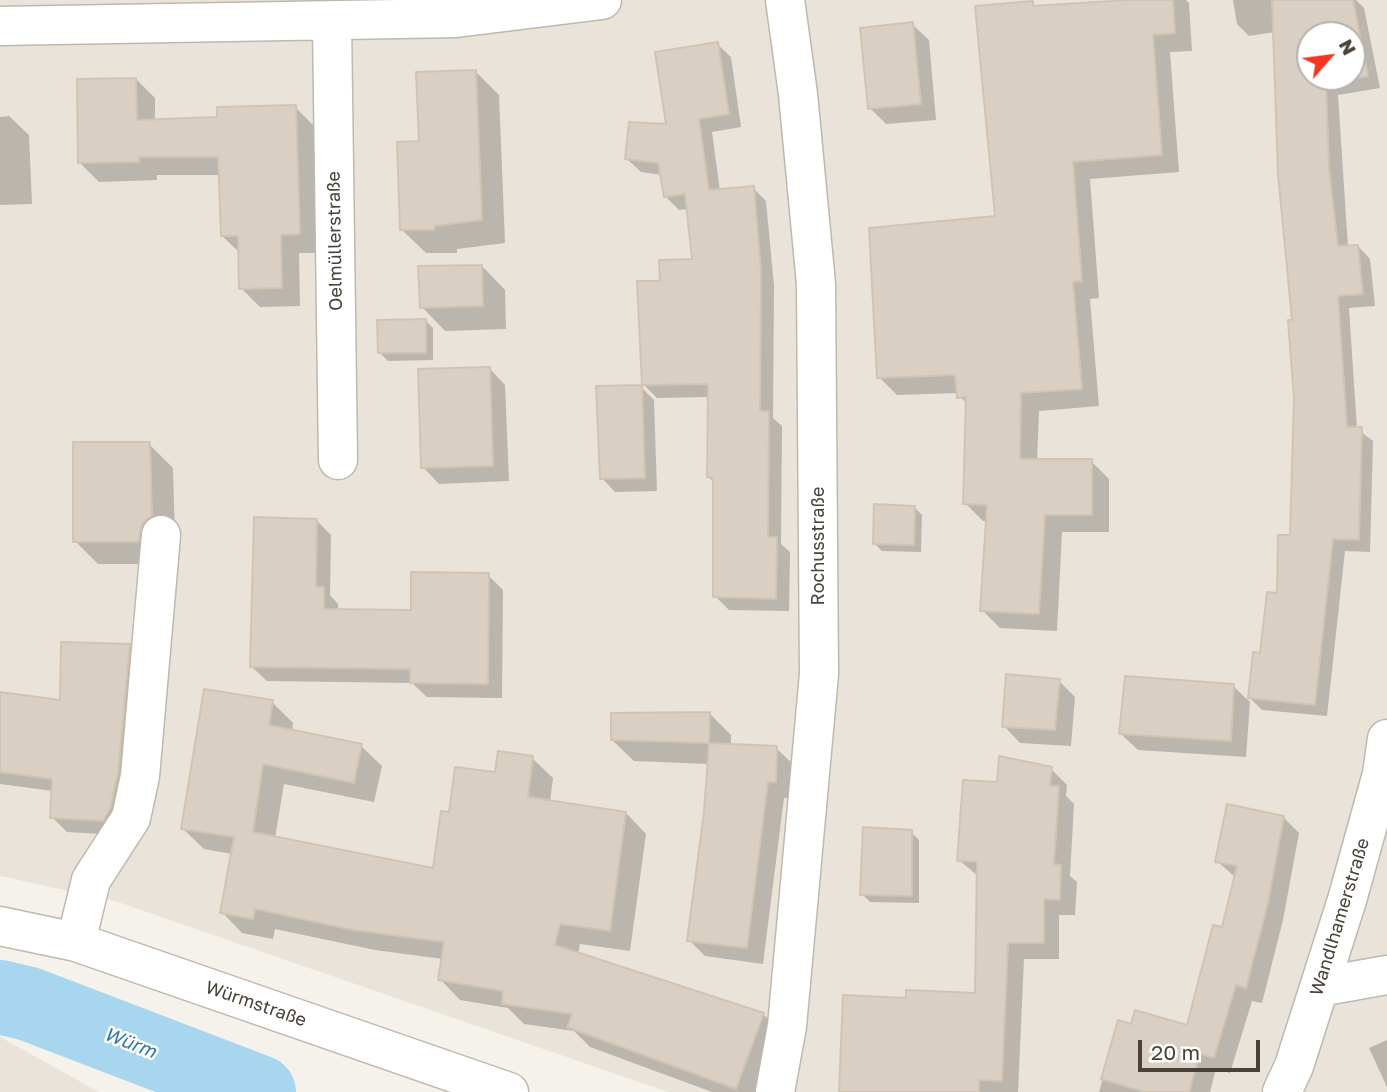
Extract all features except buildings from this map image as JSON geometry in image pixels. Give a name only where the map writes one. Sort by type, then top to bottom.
[{"type":"street","points":[[0,26],[159,11],[332,22],[457,18],[602,0]]},
{"type":"street","name":"Rochusstraße","points":[[775,1092],[787,1026],[819,674],[816,284],[798,94],[785,0]]},
{"type":"street","name":"Oelmüllerstraße","points":[[332,22],[338,460]]},
{"type":"street","points":[[76,942],[91,880],[131,818],[139,776],[161,535]]},
{"type":"street","name":"Wandlhamerstraße","points":[[1282,1092],[1347,900],[1382,774],[1387,739]]},
{"type":"street","name":"Würmstraße","points":[[0,926],[76,942],[509,1092]]},
{"type":"street","points":[[1319,987],[1387,975]]},
{"type":"shaded area","points":[[0,0],[1387,0],[1387,1092],[668,1092],[115,901],[0,876]]},
{"type":"shaded area","points":[[0,1037],[99,1092],[0,1092]]},
{"type":"waterway","name":"Würm","points":[[0,997],[29,1004],[259,1092]]}]
